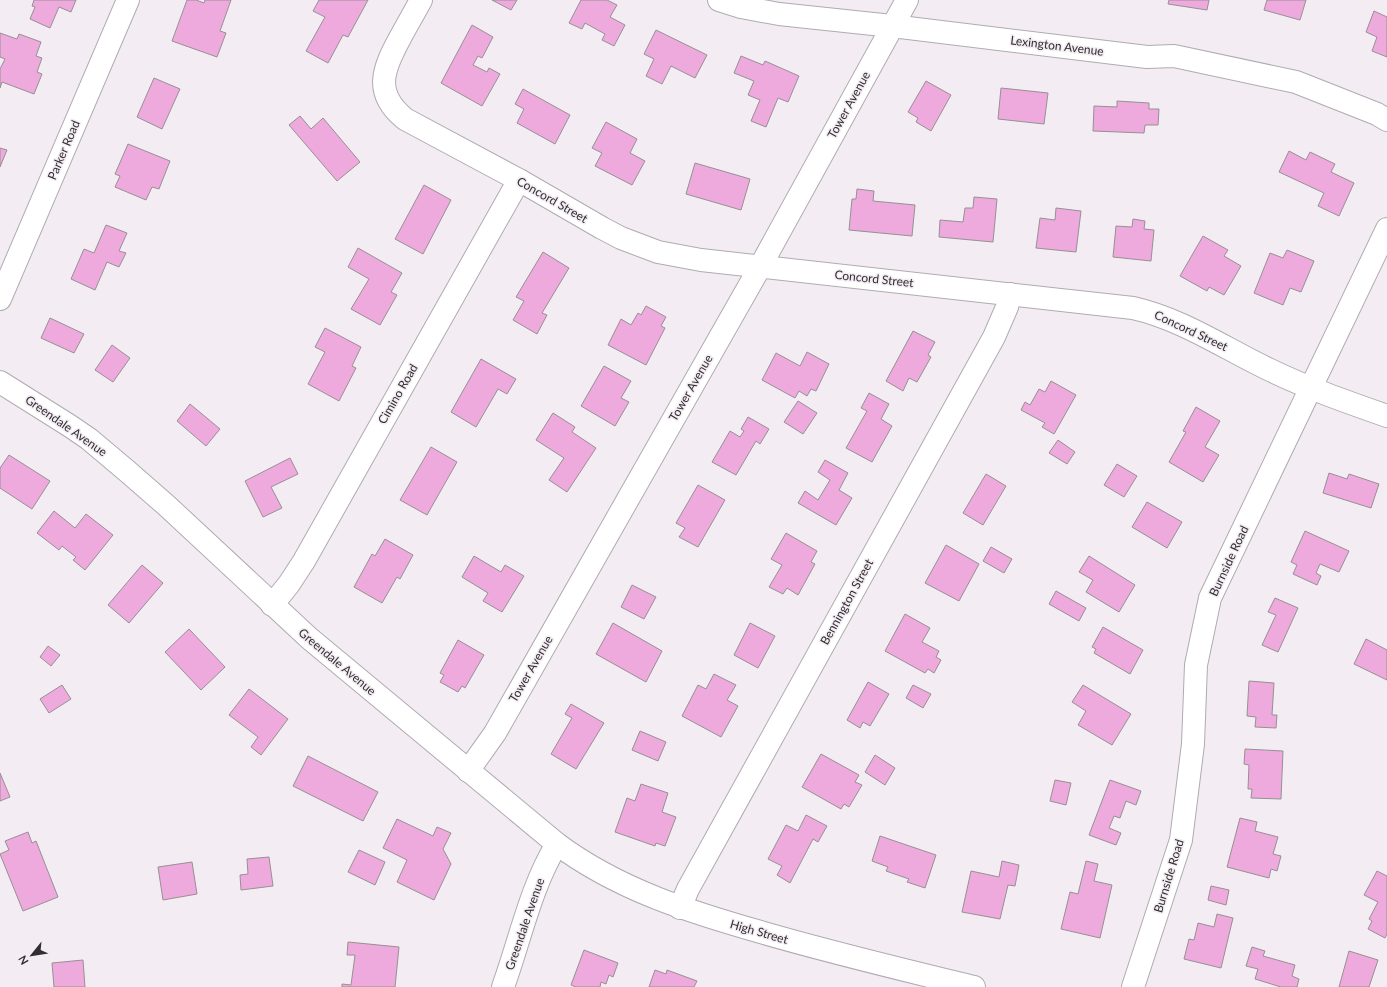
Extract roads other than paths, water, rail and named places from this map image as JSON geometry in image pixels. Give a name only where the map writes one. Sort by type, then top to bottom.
[{"type":"street","name":"Parker Road","points":[[0,299],[128,0]]},
{"type":"street","name":"Concord Street","points":[[420,0],[386,66],[384,74],[386,92],[393,107],[405,119],[519,180],[602,228],[639,246],[678,256],[760,267],[1133,308],[1159,315],[1189,328],[1268,369],[1312,388],[1387,416]]},
{"type":"street","name":"Lexington Avenue","points":[[719,0],[741,7],[779,14],[892,26],[1147,58],[1174,56],[1296,82],[1377,114],[1387,120]]},
{"type":"street","name":"Tower Avenue","points":[[468,771],[495,733],[760,267],[907,0]]},
{"type":"street","name":"Cimino Road","points":[[272,605],[289,584],[304,561],[519,180]]},
{"type":"street","name":"Burnside Road","points":[[1133,987],[1181,840],[1192,744],[1196,665],[1210,598],[1387,229]]},
{"type":"street","name":"Bennington Street","points":[[680,908],[690,883],[994,337],[1005,313],[1010,294]]},
{"type":"street","name":"Greendale Avenue","points":[[0,382],[89,439],[166,505],[272,605],[328,654],[557,844],[545,864],[537,885],[503,987]]},
{"type":"street","name":"High Street","points":[[557,844],[585,864],[612,879],[632,889],[680,908],[726,923],[827,951],[974,987]]}]
